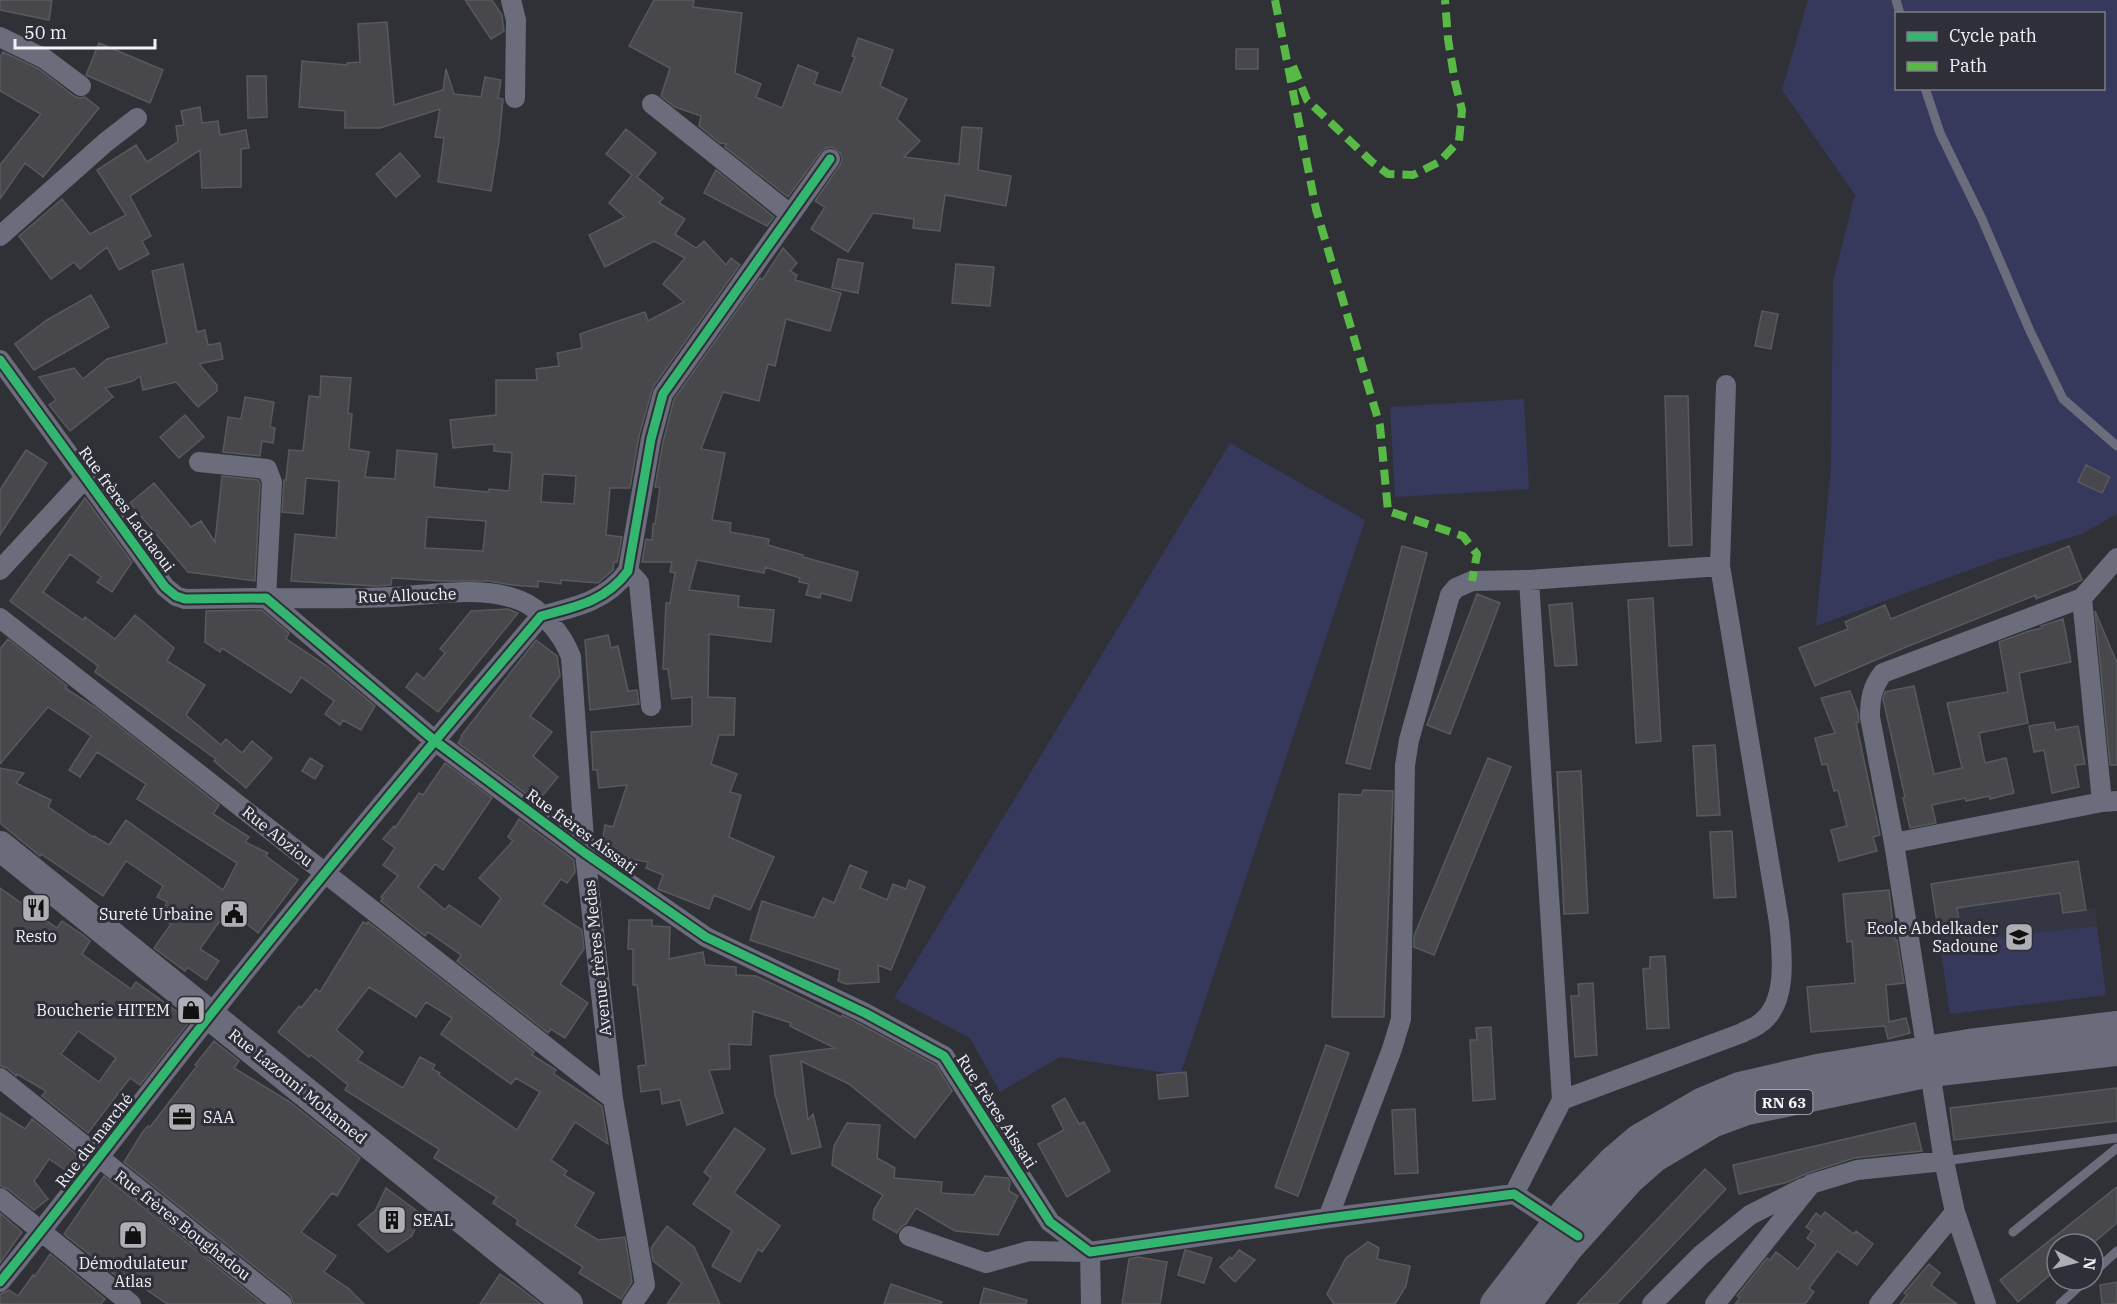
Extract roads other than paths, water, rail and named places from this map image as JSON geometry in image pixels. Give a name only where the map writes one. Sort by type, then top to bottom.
[{"type":"main road","name":"Rue Lazouni Mohamed","points":[[0,846],[568,1304]]},
{"type":"main road","points":[[1928,1062],[2117,1026]]},
{"type":"main road","points":[[1526,1304],[1568,1229],[1612,1162],[1639,1139],[1703,1102],[1739,1088],[1817,1069],[2117,1051]]},
{"type":"main road","points":[[1495,1304],[1568,1229]]},
{"type":"street","points":[[511,0],[516,20],[515,98]]},
{"type":"street","points":[[0,37],[45,59],[81,86]]},
{"type":"street","points":[[652,104],[790,214]]},
{"type":"street","points":[[0,236],[106,141],[137,118]]},
{"type":"street","points":[[541,616],[581,606],[618,585],[628,571],[651,439],[663,394],[830,159]]},
{"type":"street","name":"Rue frères Lachaoui","points":[[0,360],[165,587],[176,596],[185,599],[266,598]]},
{"type":"street","points":[[1562,1100],[1742,1033],[1761,1023],[1774,1006],[1781,981],[1782,952],[1779,922],[1720,566],[1726,385]]},
{"type":"street","points":[[199,462],[267,470],[272,482],[266,598],[435,741]]},
{"type":"street","points":[[0,570],[86,477]]},
{"type":"street","points":[[1986,1304],[1955,1212],[1944,1161],[1894,843],[1870,717],[1870,699],[1875,682],[1883,673],[2082,598],[2117,558]]},
{"type":"street","points":[[1328,1218],[1392,1049],[1401,1019],[1405,765],[1409,740],[1447,604],[1456,588],[1464,583],[1720,566]]},
{"type":"street","points":[[628,571],[639,583],[651,706]]},
{"type":"street","points":[[1514,1194],[1562,1100],[1529,580]]},
{"type":"street","name":"Rue Allouche","points":[[266,598],[389,597],[472,592],[521,601],[541,616]]},
{"type":"street","points":[[1894,843],[2110,801],[2082,598]]},
{"type":"street","name":"Rue du marché","points":[[0,1282],[324,873],[541,616]]},
{"type":"street","name":"Avenue frères Medas","points":[[541,616],[560,635],[571,657],[585,852],[613,1099],[645,1285],[632,1304]]},
{"type":"street","name":"Rue Abziou","points":[[0,618],[613,1099]]},
{"type":"street","name":"Rue frères Aissati","points":[[435,741],[585,852],[706,937],[865,1013],[944,1056],[1050,1222],[1090,1252]]},
{"type":"street","name":"Rue frères Boughadou","points":[[0,1078],[282,1304]]},
{"type":"street","points":[[1652,1304],[1701,1255],[1750,1215],[1811,1184],[1857,1170],[1944,1161]]},
{"type":"street","points":[[1715,1304],[1811,1184]]},
{"type":"street","points":[[909,1236],[986,1263],[1029,1251],[1090,1252],[1514,1194],[1568,1229]]},
{"type":"street","points":[[0,1198],[131,1304]]},
{"type":"street","points":[[1880,1304],[1955,1212]]},
{"type":"street","points":[[1090,1252],[1091,1304]]},
{"type":"lane","points":[[1925,90],[1940,133],[1982,219],[2030,331],[2063,399],[2117,446]]},
{"type":"lane","points":[[1944,1161],[2117,1138]]},
{"type":"lane","points":[[2013,1233],[2117,1148]]},
{"type":"lane","points":[[2105,1262],[2117,1251]]},
{"type":"lane","points":[[2060,1304],[2073,1292]]},
{"type":"place","name":"Resto","points":[[36,908]]},
{"type":"place","name":"Sureté Urbaine","points":[[234,914]]},
{"type":"place","name":"Ecole Abdelkader Sadoune","points":[[2019,937]]},
{"type":"place","name":"Boucherie HITEM","points":[[191,1010]]},
{"type":"place","name":"SAA","points":[[182,1117]]},
{"type":"place","name":"SEAL","points":[[392,1220]]},
{"type":"place","name":"Démodulateur Atlas","points":[[133,1235]]}]
